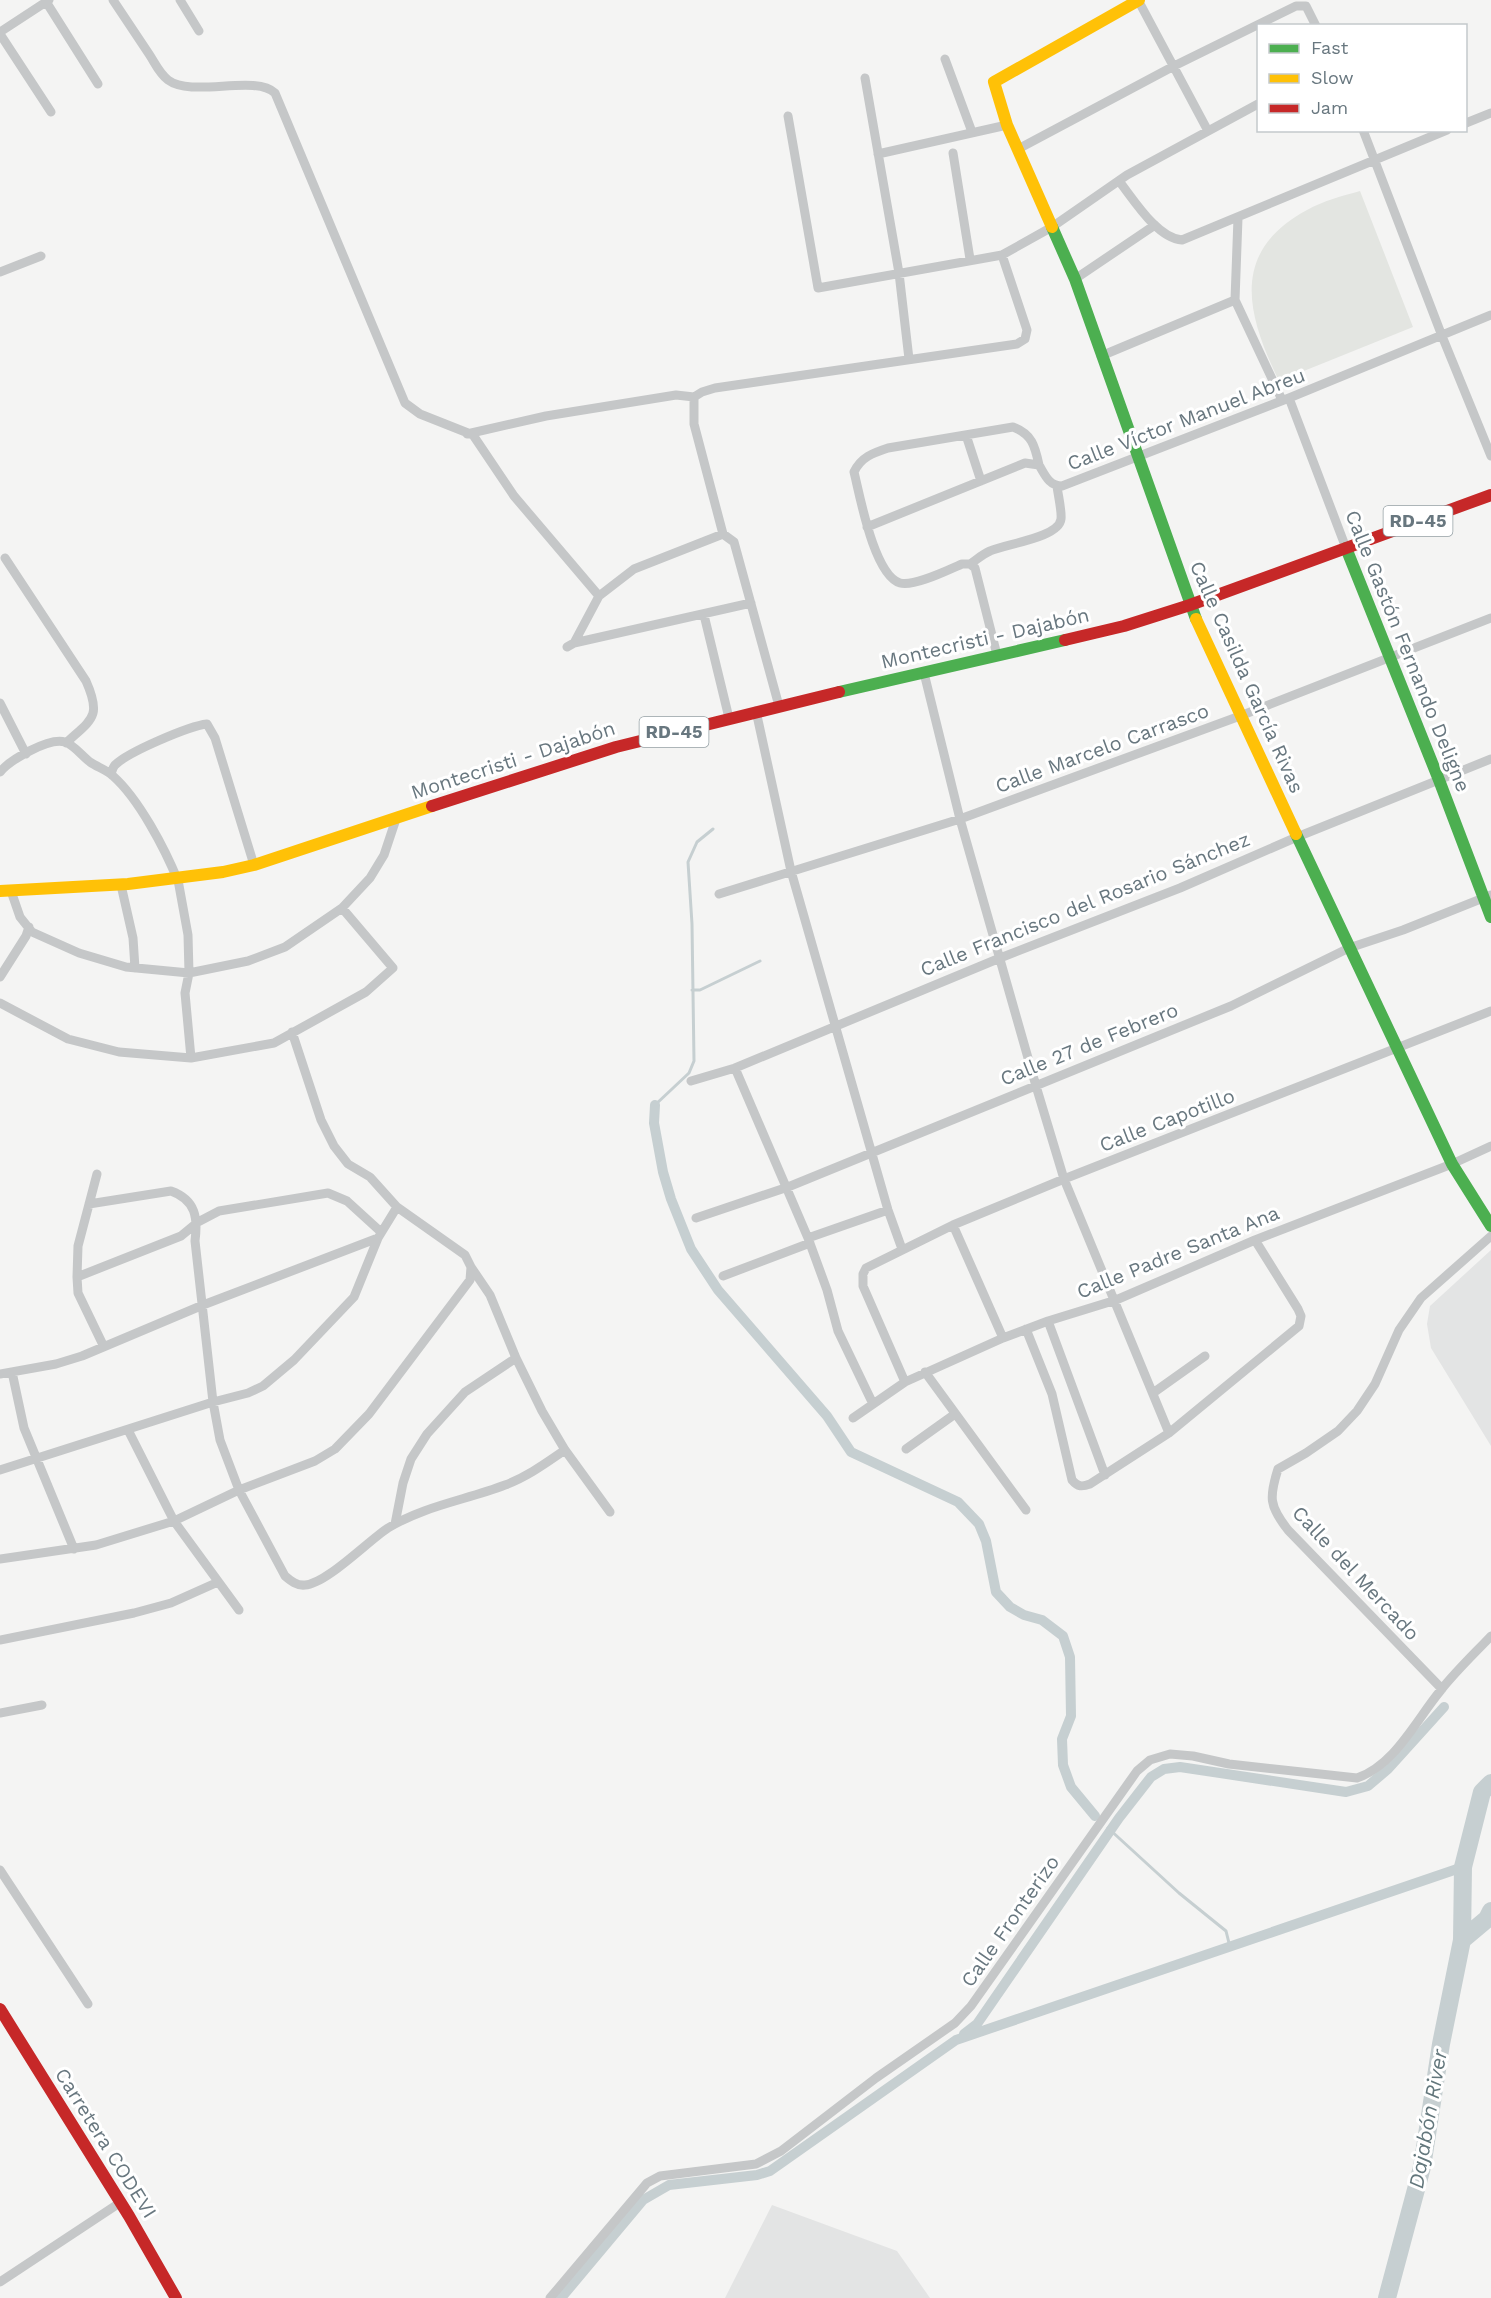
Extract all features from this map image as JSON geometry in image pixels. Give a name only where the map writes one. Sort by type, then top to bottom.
[{"type":"main road","name":"Calle Casilda García Rivas","points":[[1139,0],[994,82],[1007,125],[1075,279],[1190,605],[1240,716],[1452,1164],[1491,1226]]},
{"type":"main road","name":"RD-45","points":[[1346,548],[1491,495]]},
{"type":"main road","name":"Montecristi - Dajabón","points":[[6,891],[178,880],[216,875],[254,866],[548,766],[756,711],[1125,626],[1190,605],[1346,548]]},
{"type":"main road","name":"Calle Gastón Fernando Deligne","points":[[1346,548],[1487,896],[1491,917]]},
{"type":"main road","name":"Carretera CODEVI","points":[[0,2010],[121,2202],[176,2298]]},
{"type":"street","points":[[51,112],[0,33],[47,0],[98,84]]},
{"type":"street","points":[[113,0],[156,67],[170,82],[177,85],[203,87],[266,88],[275,93],[405,404],[420,414],[472,435],[514,496],[599,596]]},
{"type":"street","points":[[180,0],[199,31]]},
{"type":"street","points":[[1139,0],[1208,131]]},
{"type":"street","points":[[1259,24],[1296,6],[1306,6],[1315,24]]},
{"type":"street","points":[[1018,149],[1174,66],[1257,25]]},
{"type":"street","points":[[945,59],[972,132]]},
{"type":"street","points":[[865,78],[899,273],[909,359]]},
{"type":"street","points":[[788,116],[818,288],[1002,255],[1052,227],[1119,181],[1257,105]]},
{"type":"street","points":[[1467,123],[1491,113]]},
{"type":"street","points":[[878,154],[1007,125]]},
{"type":"street","points":[[1364,132],[1491,456]]},
{"type":"street","points":[[1119,181],[1155,225],[1168,237],[1182,240],[1442,132]]},
{"type":"street","points":[[953,153],[970,259]]},
{"type":"street","points":[[1101,356],[1235,300],[1238,218]]},
{"type":"street","points":[[1075,279],[1155,225]]},
{"type":"street","points":[[467,434],[546,416],[676,395],[694,398],[702,392],[715,388],[1017,344],[1025,339],[1027,330],[1002,255]]},
{"type":"street","points":[[0,272],[41,256]]},
{"type":"street","name":"Calle Gastón Fernando Deligne","points":[[1235,300],[1286,399],[1346,548]]},
{"type":"street","name":"Calle Víctor Manuel Abreu","points":[[867,527],[1025,463],[1039,465],[1050,482],[1062,486],[1286,399],[1491,315]]},
{"type":"street","points":[[694,398],[694,424],[723,534],[735,542],[779,706]]},
{"type":"street","points":[[1039,465],[1036,448],[1025,431],[1013,426],[888,448],[869,455],[858,464],[854,472],[867,527],[890,577],[900,583],[912,583],[962,564],[970,564],[990,550],[1019,543],[1052,531],[1058,527],[1061,519],[1057,486]]},
{"type":"street","points":[[966,435],[981,481]]},
{"type":"street","points":[[723,534],[634,569],[599,596],[570,645],[751,603]]},
{"type":"street","points":[[5,558],[86,681],[93,696],[95,709],[91,720],[66,742]]},
{"type":"street","points":[[970,564],[977,573],[997,655]]},
{"type":"street","points":[[705,615],[729,718]]},
{"type":"street","name":"Calle Marcelo Carrasco","points":[[719,894],[960,819],[1240,716],[1491,618]]},
{"type":"street","points":[[924,673],[960,819],[1064,1179],[1116,1300],[1169,1433]]},
{"type":"street","points":[[0,703],[26,754]]},
{"type":"street","points":[[756,711],[791,871],[888,1210],[902,1249]]},
{"type":"street","points":[[111,774],[115,765],[142,748],[196,725],[207,724],[215,738],[254,866]]},
{"type":"street","points":[[0,772],[8,764],[26,754],[55,741],[66,742],[89,762],[111,774],[125,787],[168,855],[178,880],[188,935],[189,974],[185,993],[191,1058]]},
{"type":"street","name":"Calle Francisco del Rosario Sánchez","points":[[691,1080],[735,1068],[1491,759]]},
{"type":"street","points":[[6,891],[20,917],[33,932],[79,953],[135,968],[189,974],[248,961],[285,947],[342,908],[370,878],[384,855],[396,819]]},
{"type":"street","points":[[121,885],[133,938],[135,968]]},
{"type":"street","name":"Calle 27 de Febrero","points":[[696,1218],[788,1187],[871,1151],[1231,1006],[1349,948],[1403,930],[1487,896]]},
{"type":"street","points":[[0,1003],[68,1039],[119,1052],[191,1058],[274,1043],[366,992],[393,968],[342,908]]},
{"type":"street","points":[[0,977],[26,936],[29,927]]},
{"type":"street","name":"Calle Capotillo","points":[[905,1382],[863,1286],[863,1274],[866,1268],[953,1225],[1064,1179],[1491,1011]]},
{"type":"street","points":[[292,1032],[321,1120],[334,1146],[348,1164],[370,1177],[397,1207],[465,1255],[471,1268],[490,1295],[516,1358],[542,1411],[565,1450],[610,1512]]},
{"type":"street","points":[[735,1068],[809,1240],[827,1290],[838,1331],[873,1404]]},
{"type":"street","name":"Calle Padre Santa Ana","points":[[853,1418],[905,1382],[1003,1338],[1116,1300],[1255,1240],[1452,1164],[1491,1146]]},
{"type":"street","points":[[97,1174],[78,1246],[77,1276],[78,1293],[104,1347]]},
{"type":"street","points":[[89,1204],[171,1191],[183,1196],[189,1202],[198,1222],[195,1241],[213,1402],[220,1440],[239,1490],[285,1576],[295,1584],[306,1586],[319,1581],[374,1537],[395,1524],[422,1512],[508,1484],[565,1450]]},
{"type":"street","points":[[77,1276],[181,1236],[198,1222],[219,1211],[328,1193],[347,1201],[380,1235]]},
{"type":"street","points":[[0,1470],[248,1393],[263,1386],[294,1360],[354,1297],[380,1235],[397,1207]]},
{"type":"street","points":[[723,1276],[888,1210]]},
{"type":"street","points":[[953,1225],[1003,1338]]},
{"type":"street","points":[[0,1374],[56,1364],[104,1347],[380,1235]]},
{"type":"street","name":"Calle del Mercado","points":[[1442,1689],[1288,1530],[1274,1513],[1271,1494],[1278,1468],[1306,1453],[1338,1431],[1357,1412],[1375,1384],[1399,1329],[1420,1298],[1491,1236]]},
{"type":"street","points":[[1026,1329],[1052,1394],[1072,1480],[1077,1486],[1083,1487],[1105,1476],[1169,1433],[1299,1326],[1301,1316],[1298,1309],[1255,1240]]},
{"type":"street","points":[[0,1559],[96,1545],[174,1521],[239,1490],[315,1461],[335,1449],[369,1414],[470,1280],[471,1268]]},
{"type":"street","points":[[1048,1321],[1105,1476]]},
{"type":"street","points":[[1152,1394],[1205,1356]]},
{"type":"street","points":[[395,1524],[403,1483],[411,1459],[427,1434],[465,1392],[516,1358]]},
{"type":"street","points":[[12,1372],[24,1428],[74,1549]]},
{"type":"street","points":[[926,1372],[1026,1510]]},
{"type":"street","points":[[906,1449],[955,1414]]},
{"type":"street","points":[[128,1430],[174,1521],[239,1610]]},
{"type":"street","points":[[0,1640],[134,1613],[171,1603],[218,1582]]},
{"type":"street","name":"Calle Fronterizo","points":[[550,2298],[647,2183],[660,2176],[756,2164],[781,2151],[876,2078],[955,2023],[971,2006],[1137,1771],[1150,1760],[1170,1754],[1193,1756],[1229,1764],[1357,1778],[1370,1774],[1390,1756],[1442,1689],[1491,1636]]},
{"type":"street","points":[[0,1713],[42,1705]]},
{"type":"street","points":[[0,1870],[88,2004]]},
{"type":"street","points":[[0,2282],[121,2202]]},
{"type":"shaded area","points":[[1360,191],[1413,327],[1279,381],[1259,332],[1253,309],[1252,286],[1255,265],[1265,245],[1282,227],[1313,207]]},
{"type":"shaded area","points":[[1491,1250],[1491,1446],[1431,1348],[1427,1324],[1430,1306]]},
{"type":"shaded area","points":[[772,2205],[897,2251],[930,2298],[725,2298]]},
{"type":"waterway","points":[[655,1105],[689,1073],[694,1061],[692,924],[688,862],[697,842],[713,829]]},
{"type":"waterway","points":[[692,990],[700,990],[760,961]]},
{"type":"waterway","points":[[655,1105],[654,1123],[663,1172],[671,1199],[691,1249],[718,1290],[827,1416],[851,1452],[958,1502],[979,1524],[986,1541],[996,1592],[1010,1607],[1024,1615],[1042,1620],[1063,1636],[1070,1657],[1071,1716],[1062,1739],[1063,1765],[1071,1787],[1095,1816]]},
{"type":"waterway","points":[[964,2034],[977,2024],[1119,1818],[1151,1777],[1164,1769],[1180,1767],[1346,1792],[1368,1786],[1388,1769],[1444,1707]]},
{"type":"waterway","name":"Dajabón River","points":[[1387,2298],[1422,2167],[1441,2044],[1462,1940],[1463,1867],[1482,1792],[1491,1783]]},
{"type":"waterway","points":[[1108,1828],[1179,1893],[1226,1931],[1230,1947]]},
{"type":"waterway","points":[[561,2298],[643,2200],[669,2185],[757,2175],[770,2171],[956,2040],[1463,1867]]},
{"type":"waterway","name":"Dajabón River","points":[[1462,1940],[1487,1919],[1491,1911]]},
{"type":"traffic: fast","points":[[1052,227],[1075,279],[1196,619]]},
{"type":"traffic: fast","points":[[1346,548],[1491,917]]},
{"type":"traffic: fast","points":[[839,692],[1065,640]]},
{"type":"traffic: fast","points":[[1296,834],[1452,1164],[1491,1226]]},
{"type":"traffic: slow","points":[[1052,227],[1007,125],[994,82],[1139,0]]},
{"type":"traffic: slow","points":[[1196,619],[1296,834]]},
{"type":"traffic: slow","points":[[0,891],[128,884],[223,872],[254,865],[432,806]]},
{"type":"traffic: jam","points":[[1065,640],[1124,626],[1190,605],[1491,495]]},
{"type":"traffic: jam","points":[[432,806],[616,747],[839,692]]},
{"type":"traffic: jam","points":[[0,2009],[129,2216],[176,2298]]}]
